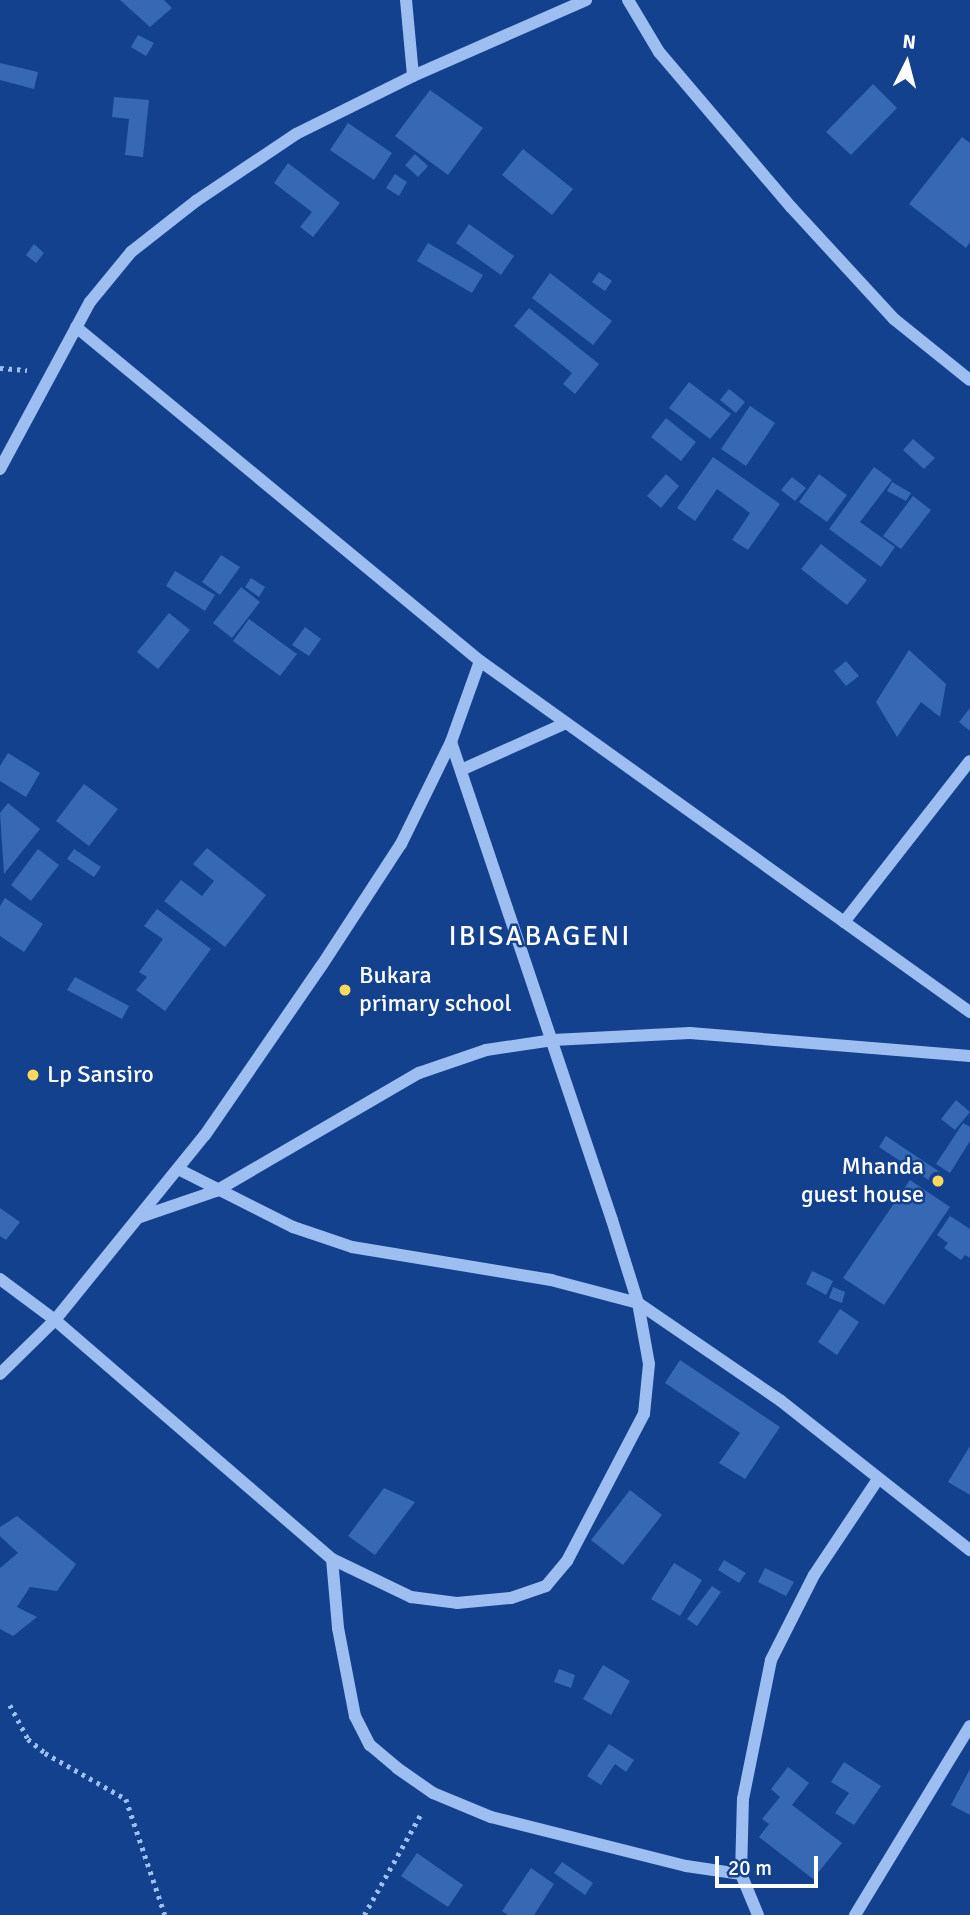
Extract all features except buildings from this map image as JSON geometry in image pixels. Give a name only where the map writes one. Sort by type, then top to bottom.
[{"type":"street","points":[[406,0],[412,76]]},
{"type":"street","points":[[0,469],[90,302],[131,252],[196,201],[296,134],[412,76],[586,0]]},
{"type":"street","points":[[628,0],[659,52],[790,207],[894,319],[970,380]]},
{"type":"street","points":[[76,327],[480,661],[970,1012]]},
{"type":"street","points":[[0,1374],[55,1320],[178,1169],[401,844],[451,742],[480,661]]},
{"type":"street","points":[[461,770],[566,723]]},
{"type":"street","points":[[0,1279],[55,1320],[331,1559],[411,1597],[457,1603],[511,1598],[546,1586],[567,1561],[644,1414],[649,1364],[638,1303],[553,1040],[451,742]]},
{"type":"street","points":[[844,922],[970,761]]},
{"type":"street","points":[[140,1217],[216,1191],[419,1073],[486,1050],[553,1040],[690,1033],[970,1056]]},
{"type":"street","points":[[178,1169],[216,1191],[293,1227],[352,1247],[551,1280],[638,1303],[781,1401],[970,1550]]},
{"type":"street","points":[[758,1915],[741,1874],[743,1799],[771,1660],[814,1575],[878,1479]]},
{"type":"street","points":[[331,1559],[338,1628],[355,1716],[370,1745],[433,1793],[491,1817],[563,1836],[741,1874]]},
{"type":"street","points":[[855,1915],[970,1726]]},
{"type":"path","points":[[10,1705],[28,1739],[45,1754],[126,1799],[165,1915]]},
{"type":"path","points":[[364,1915],[433,1793]]},
{"type":"place","name":"Bukara primary school","points":[[345,990]]},
{"type":"place","name":"Lp Sansiro","points":[[33,1075]]},
{"type":"place","name":"Mhanda guest house","points":[[938,1181]]},
{"type":"district","name":"IBISABAGENI","points":[[540,936]]}]
